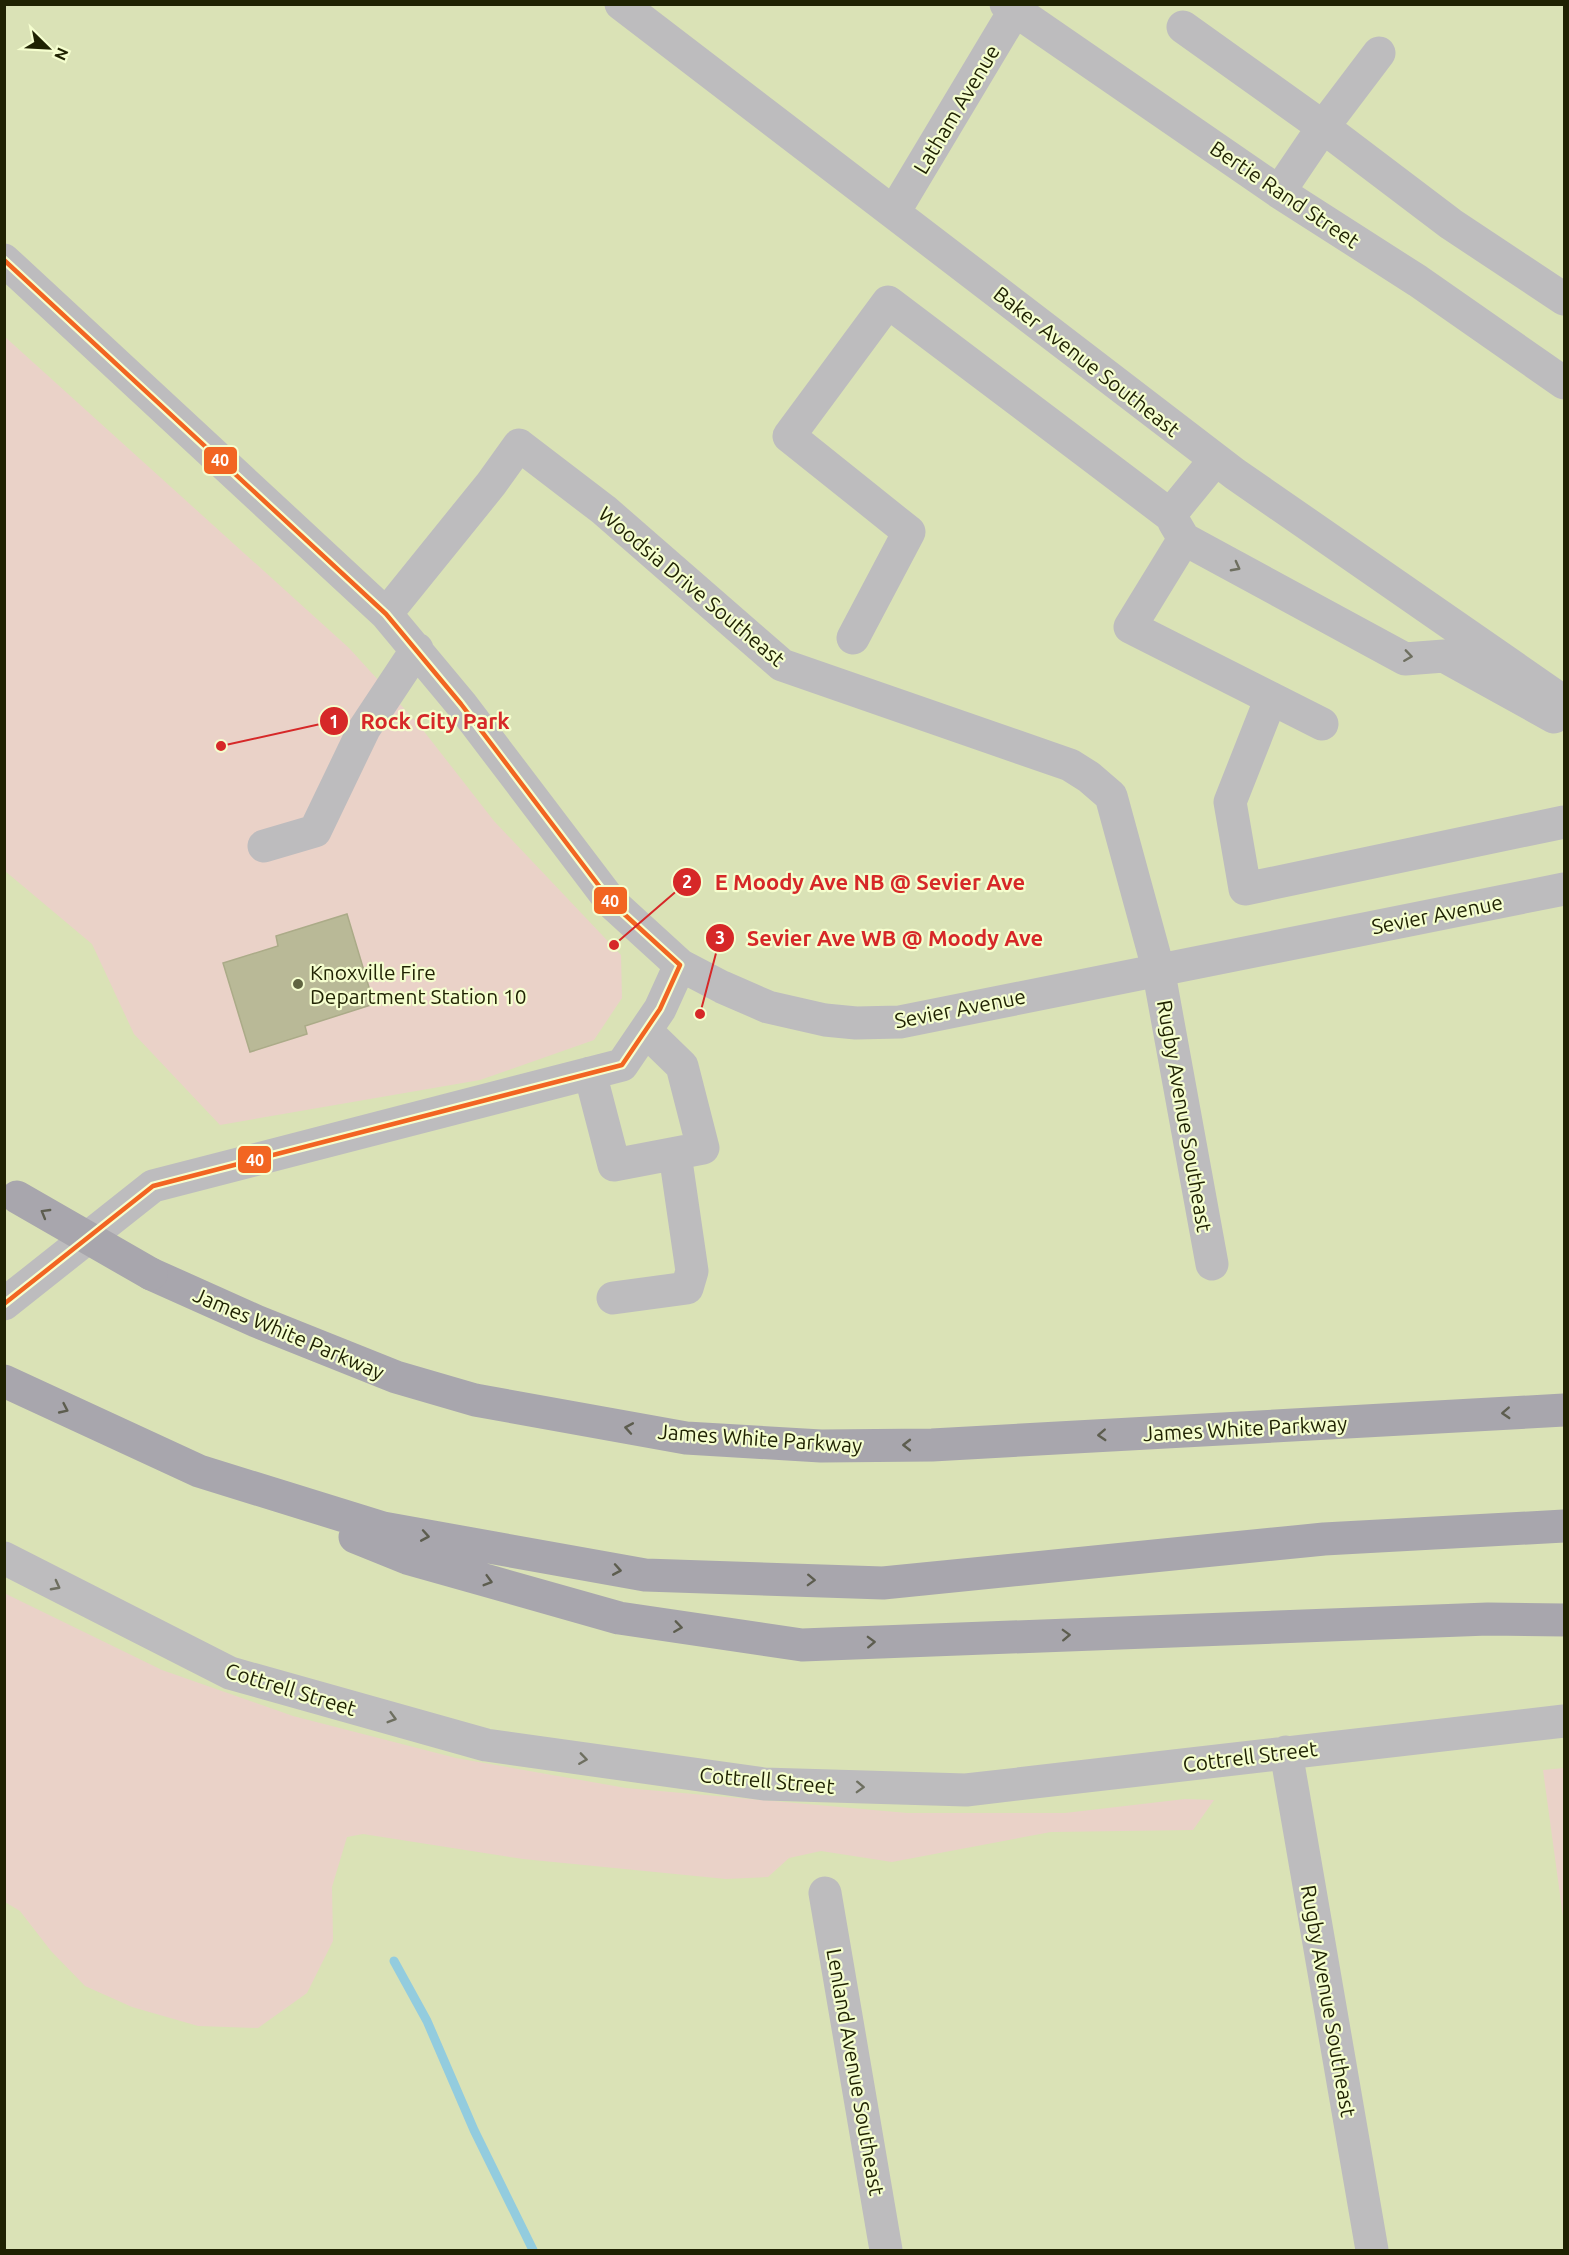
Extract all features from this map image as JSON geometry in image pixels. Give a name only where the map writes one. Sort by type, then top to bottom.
[{"type":"highway","name":"James White Parkway","points":[[11,1192],[151,1274],[256,1321],[396,1377],[475,1400],[687,1438],[821,1446],[932,1445],[1564,1410]]},
{"type":"highway","points":[[8,1383],[199,1471],[407,1558],[619,1618],[802,1645],[1488,1619],[1564,1620]]},
{"type":"highway","points":[[199,1471],[383,1528],[645,1575],[883,1583],[1324,1539],[1564,1527]]},
{"type":"street","name":"Baker Avenue Southeast","points":[[621,4],[1215,460],[1564,702]]},
{"type":"street","name":"Latham Avenue","points":[[894,212],[1012,6]]},
{"type":"street","name":"Bertie Rand Street","points":[[1012,6],[1279,192],[1560,369]]},
{"type":"street","points":[[1183,27],[1323,127],[1451,224],[1564,298]]},
{"type":"street","points":[[1279,192],[1323,127],[1379,53]]},
{"type":"street","name":"Sevier Avenue","points":[[4,260],[386,614],[417,649],[612,903],[680,965],[768,1007],[825,1020],[856,1023],[900,1022],[1158,968],[1564,889]]},
{"type":"street","points":[[853,638],[909,532],[789,436],[888,302],[1177,527],[1405,658],[1444,656],[1564,723]]},
{"type":"street","name":"Woodsia Drive Southeast","points":[[386,614],[491,484],[519,445],[604,510],[782,665],[1070,765],[1089,777],[1110,796],[1158,968]]},
{"type":"street","points":[[1215,460],[1177,527],[1130,627],[1322,724]]},
{"type":"street","points":[[264,846],[315,831],[364,729],[417,649]]},
{"type":"street","points":[[1271,698],[1230,802],[1245,890],[1564,822]]},
{"type":"street","points":[[4,1304],[153,1186],[622,1065],[660,1009],[680,965]]},
{"type":"street","name":"Rugby Avenue Southeast","points":[[1158,968],[1212,1264]]},
{"type":"street","points":[[590,1073],[615,1165],[703,1148],[682,1066],[646,1031]]},
{"type":"street","points":[[613,1298],[687,1288],[692,1271],[675,1154]]},
{"type":"street","name":"Cottrell Street","points":[[4,1558],[230,1673],[486,1745],[764,1784],[966,1790],[1564,1720]]},
{"type":"street","name":"Rugby Avenue Southeast","points":[[1286,1752],[1372,2250]]},
{"type":"street","name":"Lenland Avenue Southeast","points":[[825,1893],[886,2250]]},
{"type":"shaded area","points":[[4,336],[349,648],[419,725],[494,821],[621,955],[622,998],[594,1040],[480,1080],[220,1125],[134,1034],[92,944],[5,871]]},
{"type":"shaded area","points":[[4,1593],[162,1670],[293,1716],[456,1758],[626,1788],[907,1813],[1065,1813],[1185,1799],[1214,1800],[1193,1830],[1051,1832],[892,1862],[821,1851],[789,1858],[768,1877],[726,1879],[523,1859],[363,1834],[347,1837],[332,1887],[333,1941],[307,1993],[258,2028],[198,2026],[132,2007],[85,1986],[51,1951],[20,1911],[5,1902]]},
{"type":"shaded area","points":[[1564,1768],[1564,1924],[1543,1770]]},
{"type":"building","name":"Knoxville Fire Department Station 10","points":[[347,914],[374,1004],[305,1026],[307,1034],[250,1052],[223,963],[278,946],[276,936]]},
{"type":"waterway","points":[[394,1961],[427,2021],[474,2130],[533,2250]]},
{"type":"transit line","name":"40","points":[[4,260],[386,614],[461,704],[612,903],[680,965],[660,1009],[622,1065],[153,1186],[4,1304]]},
{"type":"place","name":"Rock City Park","points":[[221,746]]},
{"type":"place","name":"E Moody Ave NB @ Sevier Ave","points":[[614,945]]},
{"type":"place","name":"Knoxville Fire Department Station 10","points":[[298,984]]},
{"type":"place","name":"Sevier Ave WB @ Moody Ave","points":[[700,1014]]}]
